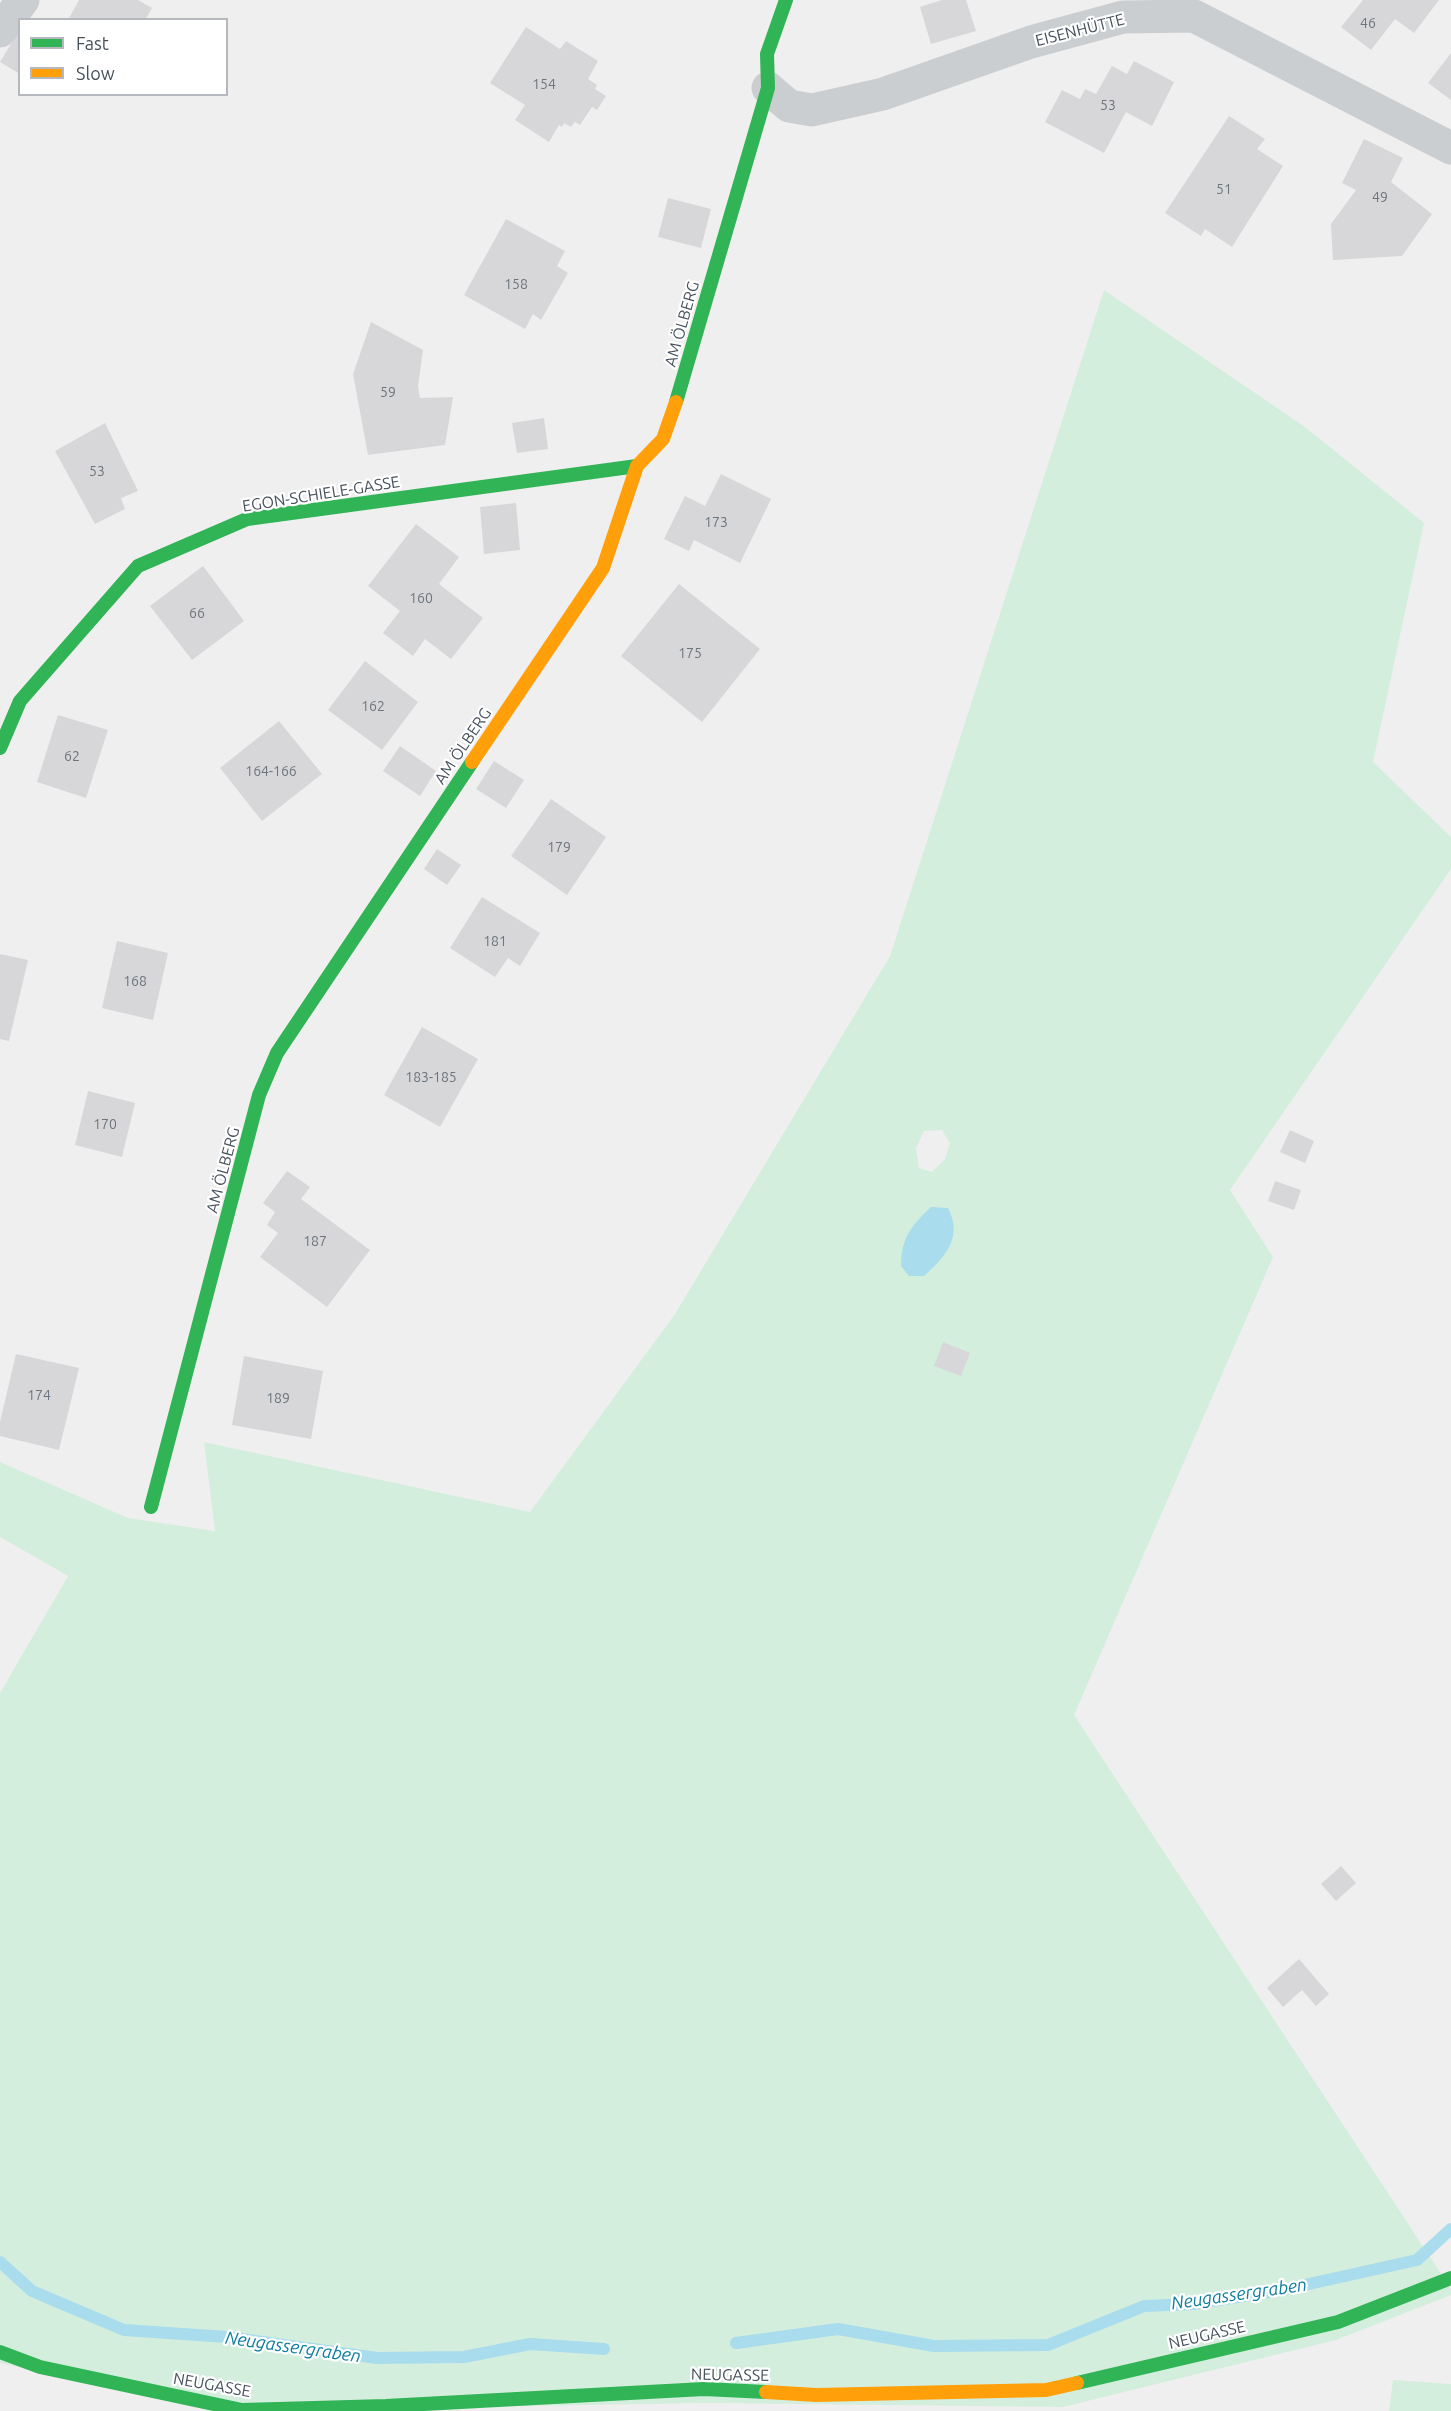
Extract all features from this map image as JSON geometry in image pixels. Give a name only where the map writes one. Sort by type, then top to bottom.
[{"type":"street","points":[[0,31],[23,0]]},
{"type":"street","name":"AM ÖLBERG","points":[[151,1507],[259,1095],[277,1053],[603,568],[638,466],[663,439],[675,406],[768,88],[763,72],[772,32],[786,0]]},
{"type":"street","name":"EISENHÜTTE","points":[[768,88],[789,106],[812,110],[883,94],[1031,42],[1124,17],[1194,16],[1451,148]]},
{"type":"street","name":"EGON-SCHIELE-GASSE","points":[[0,748],[20,701],[138,566],[247,519],[638,466]]},
{"type":"street","name":"NEUGASSE","points":[[0,2352],[40,2367],[242,2410],[386,2406],[704,2389],[816,2395],[1046,2390],[1338,2322],[1451,2278]]},
{"type":"green space","points":[[1104,290],[1305,427],[1424,523],[1373,762],[1451,837],[1451,869],[1230,1190],[1273,1257],[1074,1715],[1451,2289],[1451,2295],[1336,2340],[1063,2407],[708,2403],[221,2411],[0,2363],[0,1693],[68,1576],[0,1537],[0,1462],[128,1518],[215,1531],[204,1442],[530,1512],[675,1314],[890,956]],"holes":[[[942,1130],[950,1143],[945,1159],[932,1172],[919,1168],[916,1148],[924,1131]]]},
{"type":"green space","points":[[1393,2380],[1451,2384],[1451,2411],[1389,2411]]},
{"type":"water","points":[[931,1207],[948,1208],[954,1228],[953,1237],[945,1253],[924,1276],[909,1276],[901,1266],[905,1240],[918,1220]]},
{"type":"building","points":[[79,0],[138,0],[152,8],[146,18],[69,18]]},
{"type":"building","points":[[942,0],[966,0],[976,31],[931,44],[920,7]]},
{"type":"building","points":[[1363,0],[1439,0],[1414,33],[1395,19],[1371,50],[1341,27]]},
{"type":"building","points":[[526,27],[560,49],[566,41],[598,61],[588,79],[597,85],[595,89],[606,96],[597,110],[592,107],[580,125],[575,122],[571,127],[564,123],[562,127],[559,125],[549,142],[515,120],[525,105],[490,83]]},
{"type":"building","points":[[18,32],[18,73],[0,62]]},
{"type":"building","points":[[1451,53],[1451,100],[1428,83]]},
{"type":"building","points":[[1134,61],[1174,82],[1152,126],[1126,112],[1104,153],[1045,122],[1062,90],[1080,99],[1085,89],[1096,94],[1112,66],[1127,74]]},
{"type":"building","points":[[1229,116],[1265,139],[1257,149],[1283,166],[1232,247],[1205,229],[1201,236],[1165,213]]},
{"type":"building","points":[[1364,139],[1403,158],[1391,182],[1432,214],[1402,256],[1333,260],[1331,224],[1356,190],[1342,183]]},
{"type":"building","points":[[668,198],[711,209],[701,248],[658,237]]},
{"type":"building","points":[[506,219],[565,251],[557,266],[568,273],[541,320],[533,314],[525,329],[464,295]]},
{"type":"building","points":[[371,322],[423,350],[418,386],[420,398],[453,397],[445,445],[368,455],[353,374]]},
{"type":"building","points":[[544,418],[548,449],[517,453],[512,423]]},
{"type":"building","points":[[105,423],[138,491],[121,498],[125,509],[95,524],[55,451]]},
{"type":"building","points":[[721,474],[771,499],[740,563],[694,540],[689,551],[664,539],[685,496],[705,506]]},
{"type":"building","points":[[516,503],[520,550],[484,554],[480,507]]},
{"type":"building","points":[[416,524],[459,557],[439,584],[483,618],[451,659],[425,639],[413,656],[383,633],[400,611],[368,586]]},
{"type":"building","points":[[203,566],[244,621],[192,660],[150,606]]},
{"type":"building","points":[[679,584],[760,649],[702,722],[621,656]]},
{"type":"building","points":[[365,661],[418,702],[382,750],[328,710]]},
{"type":"building","points":[[58,715],[108,730],[86,798],[37,782]]},
{"type":"building","points":[[279,721],[322,774],[262,821],[220,768]]},
{"type":"building","points":[[400,746],[436,771],[420,796],[383,771]]},
{"type":"building","points":[[494,761],[524,780],[506,808],[476,789]]},
{"type":"building","points":[[551,799],[606,837],[567,895],[511,856]]},
{"type":"building","points":[[437,849],[461,865],[447,885],[424,869]]},
{"type":"building","points":[[482,897],[540,933],[520,966],[508,958],[495,977],[450,948]]},
{"type":"building","points":[[117,941],[168,953],[153,1020],[102,1008]]},
{"type":"building","points":[[0,954],[28,960],[9,1041],[0,1039]]},
{"type":"building","points":[[422,1027],[478,1059],[440,1127],[384,1095]]},
{"type":"building","points":[[88,1091],[135,1103],[122,1157],[75,1145]]},
{"type":"building","points":[[1290,1130],[1314,1141],[1305,1163],[1280,1152]]},
{"type":"building","points":[[287,1171],[310,1187],[301,1199],[370,1250],[327,1307],[260,1257],[278,1233],[267,1225],[275,1212],[263,1203]]},
{"type":"building","points":[[1275,1181],[1301,1190],[1294,1210],[1268,1201]]},
{"type":"building","points":[[943,1342],[970,1353],[961,1376],[934,1366]]},
{"type":"building","points":[[16,1354],[79,1368],[59,1450],[0,1436],[0,1422]]},
{"type":"building","points":[[244,1356],[323,1371],[311,1439],[232,1425]]},
{"type":"building","points":[[1341,1866],[1356,1883],[1336,1901],[1321,1884]]},
{"type":"building","points":[[1299,1959],[1329,1994],[1316,2006],[1302,1990],[1283,2007],[1267,1988]]},
{"type":"waterway","name":"Neugassergraben","points":[[736,2343],[838,2329],[934,2346],[1048,2345],[1144,2306],[1193,2304],[1282,2290],[1417,2260],[1451,2229]]},
{"type":"waterway","name":"Neugassergraben","points":[[0,2262],[32,2291],[124,2330],[227,2337],[377,2358],[464,2357],[530,2344],[604,2349]]},
{"type":"traffic: fast","points":[[676,402],[768,88],[767,54],[786,0]]},
{"type":"traffic: fast","points":[[0,748],[20,701],[138,566],[247,519],[637,466]]},
{"type":"traffic: fast","points":[[151,1507],[259,1095],[277,1053],[472,762]]},
{"type":"traffic: fast","points":[[1077,2383],[1338,2322],[1451,2278]]},
{"type":"traffic: fast","points":[[0,2352],[40,2367],[242,2410],[386,2406],[704,2389],[766,2392]]},
{"type":"traffic: slow","points":[[472,762],[603,568],[637,466],[663,439],[676,402]]},
{"type":"traffic: slow","points":[[766,2392],[816,2395],[1046,2390],[1077,2383]]}]
